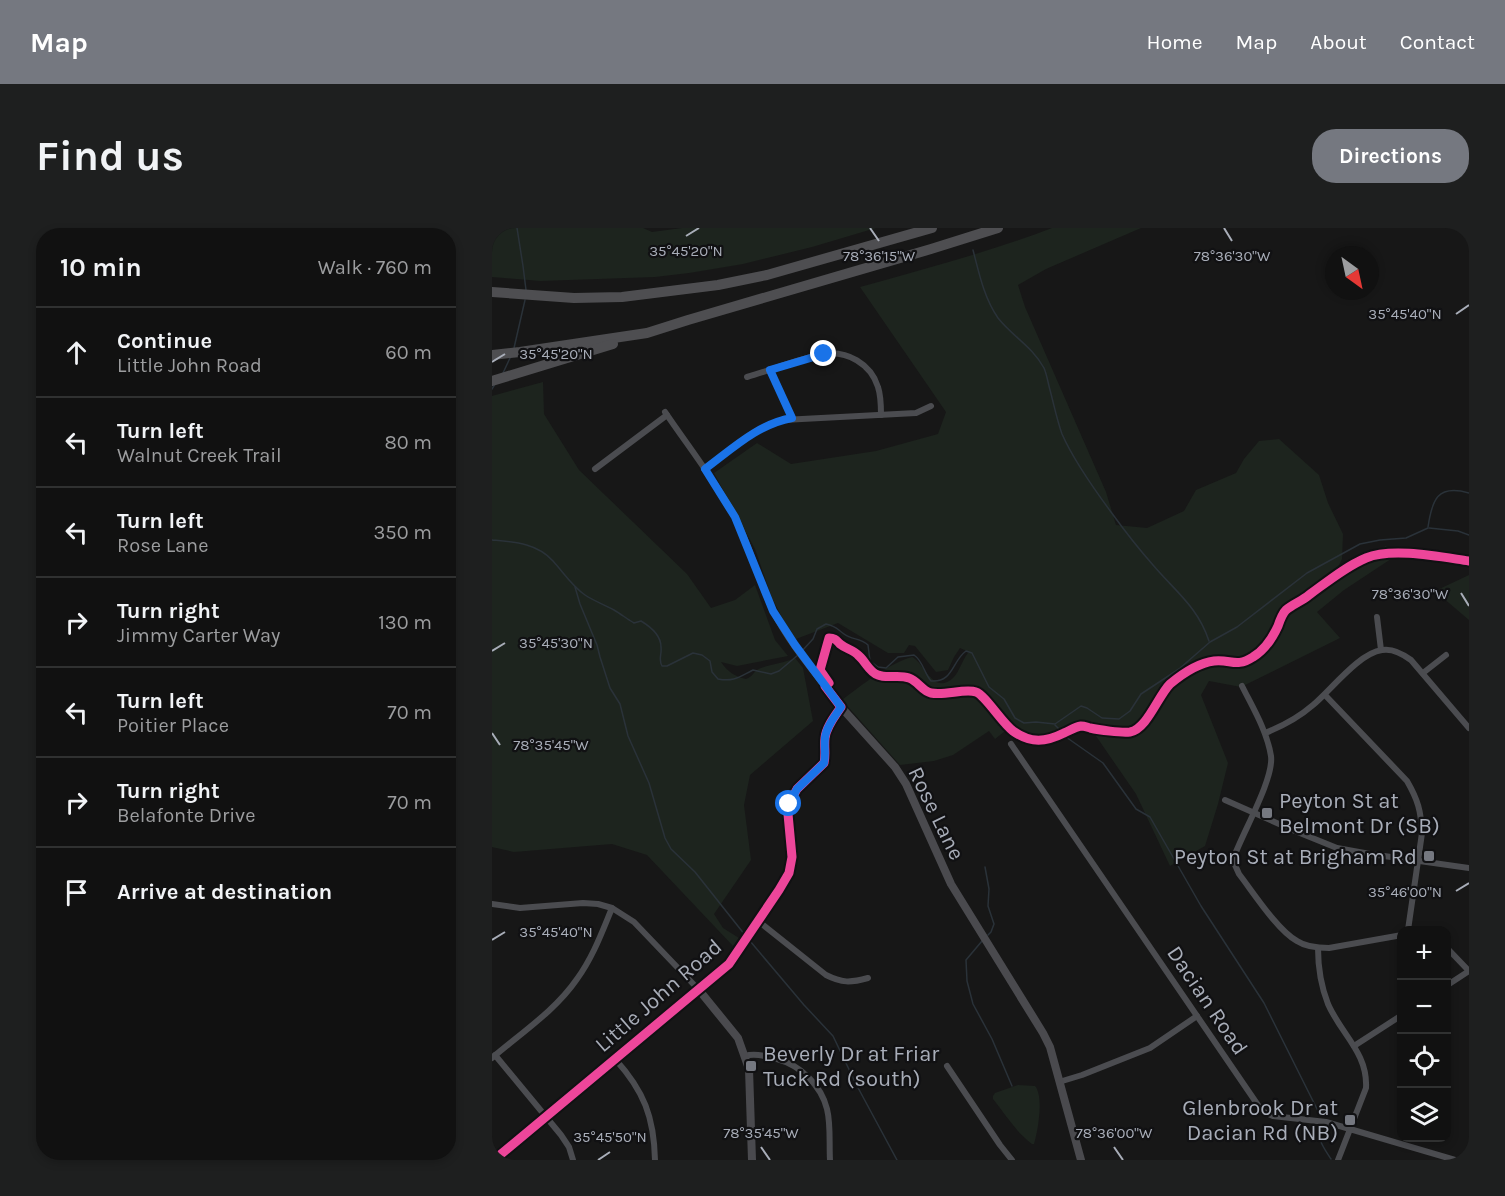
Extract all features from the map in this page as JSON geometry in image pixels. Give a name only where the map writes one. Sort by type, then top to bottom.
[{"type":"highway","points":[[492,298],[622,297],[718,285],[757,277],[932,228]]},
{"type":"highway","points":[[492,381],[998,228]]},
{"type":"highway","points":[[492,292],[574,298]]},
{"type":"highway","points":[[492,355],[647,333]]},
{"type":"street","points":[[747,377],[824,354],[845,355],[866,367],[872,374],[879,387],[881,415]]},
{"type":"street","points":[[770,370],[792,418]]},
{"type":"street","points":[[705,469],[760,429],[783,420],[916,413],[932,406]]},
{"type":"street","name":"Rose Lane","points":[[595,469],[666,414],[705,469],[735,517],[773,611],[841,707],[895,767],[906,784],[951,884],[1050,1047],[1081,1160]]},
{"type":"street","points":[[1377,618],[1381,650]]},
{"type":"street","points":[[1264,733],[1284,726],[1302,714],[1366,656],[1381,650],[1403,654],[1412,660],[1469,728]]},
{"type":"street","points":[[1423,673],[1446,655]]},
{"type":"street","points":[[1242,686],[1264,733],[1271,756],[1267,781],[1234,857],[1235,865],[1245,883],[1280,927],[1297,941],[1318,948],[1397,936]]},
{"type":"street","points":[[1325,695],[1407,781],[1416,798],[1422,833],[1409,926]]},
{"type":"street","name":"Dacian Road","points":[[1011,744],[1258,1106],[1267,1114],[1281,1118],[1326,1122],[1455,1160]]},
{"type":"street","name":"Little John Road","points":[[494,1160],[729,964],[786,879],[792,857],[788,814],[790,800],[800,786],[822,766]]},
{"type":"street","points":[[1225,800],[1337,848],[1469,868]]},
{"type":"street","points":[[492,903],[520,908],[598,904],[612,908],[634,922],[699,990],[738,1038],[749,1069],[752,1160]]},
{"type":"street","points":[[573,1160],[566,1141],[494,1057],[545,1014],[571,987],[592,953],[612,908]]},
{"type":"street","points":[[758,921],[826,975],[838,981],[854,982],[868,978]]},
{"type":"street","points":[[1318,948],[1318,961],[1328,1004],[1354,1046],[1367,1076],[1366,1088],[1338,1160]]},
{"type":"street","points":[[1451,952],[1469,971],[1451,983]]},
{"type":"street","points":[[1059,1082],[1150,1048],[1197,1016]]},
{"type":"street","points":[[1354,1046],[1397,1018]]},
{"type":"street","points":[[745,1056],[758,1055],[783,1060],[805,1074],[815,1085],[823,1098],[827,1111],[830,1160]]},
{"type":"street","points":[[615,1059],[637,1085],[646,1105],[654,1133],[655,1160]]},
{"type":"street","points":[[947,1066],[1012,1160]]},
{"type":"shaded area","points":[[492,228],[643,228],[652,232],[682,228],[876,228],[743,264],[689,273],[655,277],[540,281],[492,277]]},
{"type":"shaded area","points":[[1052,228],[1141,228],[1046,269],[1018,285],[1025,307],[1106,492],[1116,525],[1147,528],[1184,511],[1196,490],[1236,473],[1259,441],[1279,439],[1319,475],[1328,503],[1343,534],[1342,559],[1334,575],[1386,546],[1394,557],[1344,590],[1317,612],[1340,638],[1241,687],[1209,681],[1201,695],[1228,763],[1205,846],[1170,866],[1136,794],[1087,723],[1044,739],[1030,739],[1002,722],[997,726],[1001,724],[1005,731],[995,739],[989,731],[953,755],[934,761],[900,765],[842,700],[885,669],[912,657],[935,681],[946,683],[953,678],[968,653],[971,653],[960,648],[948,670],[936,672],[915,646],[909,645],[904,653],[888,653],[838,623],[796,639],[772,598],[755,549],[714,473],[757,443],[791,464],[876,451],[938,434],[946,412],[860,287],[933,267]]},
{"type":"shaded area","points":[[543,382],[544,414],[579,470],[687,574],[711,608],[735,600],[755,585],[775,640],[788,656],[737,666],[721,662],[726,668],[746,679],[759,669],[795,658],[803,668],[813,721],[750,775],[744,805],[751,860],[714,914],[723,928],[739,938],[733,946],[647,855],[612,844],[514,852],[492,847],[492,396]]},
{"type":"shaded area","points":[[1469,575],[1469,620],[1435,591]]},
{"type":"shaded area","points":[[1018,1085],[1035,1086],[1038,1091],[1039,1114],[1034,1144],[1021,1134],[993,1099],[995,1093]]},
{"type":"waterway","points":[[517,228],[526,290]]},
{"type":"waterway","points":[[973,250],[993,310],[1044,368],[1062,434],[1078,464],[1131,539],[1199,618],[1209,641]]},
{"type":"waterway","points":[[514,348],[525,300]]},
{"type":"waterway","points":[[503,373],[510,358]]},
{"type":"waterway","points":[[492,389],[495,384]]},
{"type":"waterway","points":[[1428,527],[1434,502],[1438,497],[1450,491],[1469,493]]},
{"type":"waterway","points":[[801,652],[813,639],[817,629],[826,624],[868,645],[870,661],[878,667],[886,668],[898,657],[914,655],[931,681],[938,681],[948,675],[966,651],[972,653],[989,687],[1004,699],[1015,718],[1024,723],[1055,724],[1081,706],[1102,718],[1119,719],[1130,711],[1141,694],[1179,669],[1210,642],[1237,627],[1307,573],[1360,544],[1406,538],[1428,528]]},
{"type":"waterway","points":[[1429,528],[1458,531],[1469,535]]},
{"type":"waterway","points":[[492,540],[525,544],[540,550],[585,595],[634,623],[641,621],[648,626],[655,632],[661,643],[662,666],[667,666],[693,653],[702,655],[710,661],[712,672],[718,679],[728,680],[753,670],[771,674],[779,671],[798,655]]},
{"type":"waterway","points":[[575,587],[610,688],[620,704],[628,736],[649,783],[665,838],[671,849],[695,872],[745,935]]},
{"type":"waterway","points":[[1055,725],[1061,731]]},
{"type":"waterway","points":[[1066,737],[1103,763],[1136,809],[1150,817],[1201,906],[1264,1003],[1318,1111]]},
{"type":"waterway","points":[[985,867],[989,889],[988,906],[994,924],[988,935]]},
{"type":"waterway","points":[[750,941],[833,1036],[897,1160]]},
{"type":"waterway","points":[[982,941],[966,960],[967,981],[973,1004],[992,1039],[1012,1086]]},
{"type":"waterway","points":[[1319,1128],[1320,1140],[1331,1159]]},
{"type":"cycle path","points":[[494,1160],[729,964],[779,890],[789,873],[792,857],[789,804],[797,789],[824,763],[826,734],[841,707],[825,686],[829,683],[820,670],[829,638],[833,638],[857,654],[872,672],[878,675],[909,678],[931,693],[971,691],[980,694],[1013,731],[1032,740],[1045,740],[1081,726],[1130,732],[1142,725],[1166,689],[1180,676],[1208,662],[1238,663],[1253,657],[1271,640],[1286,610],[1358,562],[1389,553],[1431,555],[1469,561]]},
{"type":"place","name":"Peyton St at Belmont Dr (SB)","points":[[1267,813]]},
{"type":"place","name":"Peyton St at Brigham Rd","points":[[1429,856]]},
{"type":"place","name":"Beverly Dr at Friar Tuck Rd (south)","points":[[751,1066]]},
{"type":"place","name":"Glenbrook Dr at Dacian Rd (NB)","points":[[1350,1120]]},
{"type":"route","points":[[789,804],[797,789],[824,763],[825,738],[841,707],[787,634],[773,611],[735,517],[705,469],[760,429],[792,418],[770,370],[824,354]]}]
